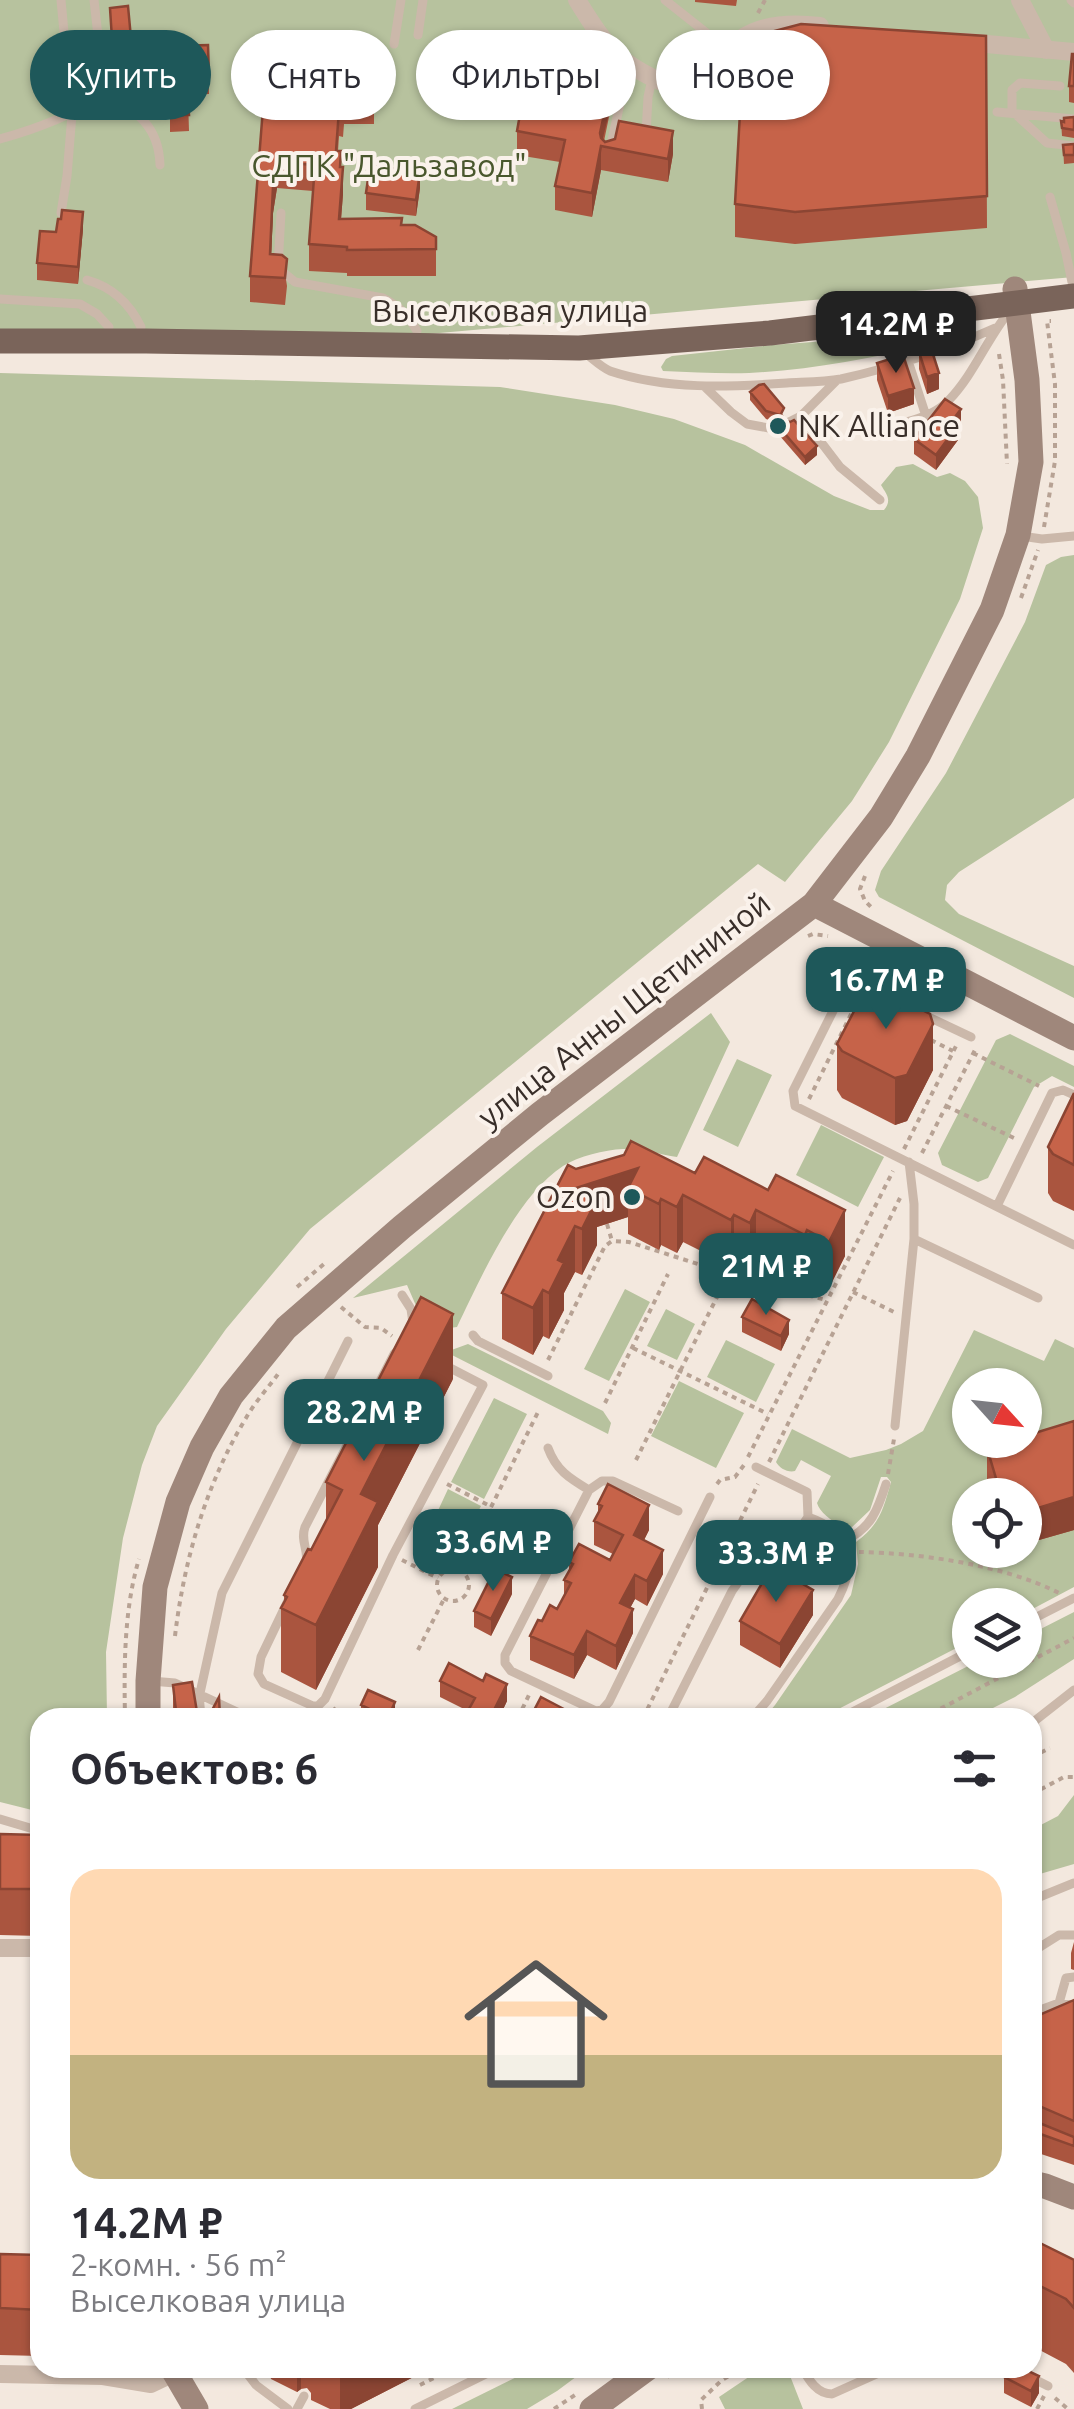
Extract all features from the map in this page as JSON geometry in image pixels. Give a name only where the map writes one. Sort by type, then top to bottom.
[{"type":"main road","points":[[1016,296],[1073,286]]},
{"type":"main road","name":"Выселковая улица","points":[[0,327],[594,332],[1016,296]]},
{"type":"main road","name":"Выселковая улица","points":[[0,341],[579,348],[770,333],[1016,296]]},
{"type":"main road","name":"улица Анны Щетининой","points":[[148,1708],[155,1587],[178,1502],[202,1447],[231,1396],[286,1328],[540,1114],[814,904],[881,818],[918,756],[1030,537],[1027,380],[1016,296]]},
{"type":"main road","points":[[814,904],[1074,1038]]},
{"type":"main road","points":[[1042,2186],[1074,2197]]},
{"type":"main road","points":[[178,2378],[196,2409]]},
{"type":"main road","points":[[593,2408],[634,2378]]},
{"type":"street","points":[[577,0],[595,30]]},
{"type":"street","points":[[1027,3],[1046,50]]},
{"type":"street","points":[[761,30],[788,24],[846,30]]},
{"type":"street","points":[[938,40],[1074,52]]},
{"type":"street","points":[[636,69],[656,80]]},
{"type":"street","points":[[0,1948],[30,1948]]},
{"type":"street","points":[[0,2374],[30,2373]]},
{"type":"street","points":[[127,2378],[151,2384],[160,2378]]},
{"type":"lane","points":[[60,0],[64,30]]},
{"type":"lane","points":[[94,0],[98,30]]},
{"type":"lane","points":[[396,31],[401,0]]},
{"type":"lane","points":[[419,30],[423,0]]},
{"type":"lane","points":[[664,0],[703,30]]},
{"type":"lane","points":[[646,134],[652,79]]},
{"type":"lane","points":[[1060,86],[1020,83],[1012,90],[1012,111],[1047,143],[1074,146]]},
{"type":"lane","points":[[998,112],[1074,118]]},
{"type":"lane","points":[[0,139],[57,120]]},
{"type":"lane","points":[[61,213],[72,120]]},
{"type":"lane","points":[[142,120],[159,145],[160,166]]},
{"type":"lane","points":[[608,158],[616,120]]},
{"type":"lane","points":[[1050,197],[1073,286]]},
{"type":"lane","points":[[282,213],[278,268],[284,275],[295,282],[383,298],[409,317],[416,331]]},
{"type":"lane","points":[[87,280],[120,298],[141,327]]},
{"type":"lane","points":[[900,424],[926,416],[948,402],[1016,296]]},
{"type":"lane","points":[[0,298],[80,304],[109,326]]},
{"type":"lane","points":[[579,348],[606,370],[653,381],[704,386],[837,380],[908,361],[995,328]]},
{"type":"lane","points":[[908,361],[926,416]]},
{"type":"lane","points":[[789,422],[801,416],[837,380]]},
{"type":"lane","points":[[704,386],[748,424],[774,428]]},
{"type":"lane","points":[[801,416],[840,467],[880,500]]},
{"type":"lane","points":[[1030,537],[1074,536]]},
{"type":"lane","points":[[897,1002],[851,982],[845,988],[794,1091],[794,1106],[1074,1245]]},
{"type":"lane","points":[[914,1010],[971,1037]]},
{"type":"lane","points":[[996,1206],[1052,1093],[1063,1090],[1074,1095]]},
{"type":"lane","points":[[895,1426],[914,1239],[908,1162]]},
{"type":"lane","points":[[914,1239],[1038,1298]]},
{"type":"lane","points":[[402,1296],[414,1326],[405,1344],[394,1354],[305,1527],[302,1541],[308,1554],[306,1563],[260,1656],[258,1674],[264,1684],[314,1706],[325,1699],[433,1476],[483,1384],[405,1344]]},
{"type":"lane","points":[[473,1336],[545,1374]]},
{"type":"lane","points":[[200,1708],[199,1693],[222,1593],[348,1341]]},
{"type":"lane","points":[[548,1448],[562,1473],[588,1490]]},
{"type":"lane","points":[[673,1708],[732,1591],[748,1568],[766,1550],[801,1527],[808,1517],[807,1492],[760,1469]]},
{"type":"lane","points":[[590,1708],[511,1671],[504,1663],[505,1655],[588,1490],[602,1480],[613,1481],[678,1511]]},
{"type":"lane","points":[[844,1540],[866,1527],[876,1513],[886,1484]]},
{"type":"lane","points":[[604,1708],[710,1497]]},
{"type":"lane","points":[[760,1708],[838,1600],[848,1572],[849,1552],[842,1535],[826,1523],[808,1517]]},
{"type":"lane","points":[[1042,1614],[1073,1599]]},
{"type":"lane","points":[[860,1708],[952,1660]]},
{"type":"lane","points":[[148,1681],[175,1682],[230,1708]]},
{"type":"lane","points":[[1042,1716],[1074,1690]]},
{"type":"lane","points":[[0,1819],[30,1829]]},
{"type":"lane","points":[[1042,1896],[1074,1883]]},
{"type":"lane","points":[[1042,1946],[1059,1935],[1074,1935]]},
{"type":"lane","points":[[1059,2002],[1066,1978],[1074,1977]]},
{"type":"lane","points":[[1042,2009],[1059,2002],[1074,2005]]},
{"type":"lane","points":[[251,2378],[288,2409]]},
{"type":"lane","points":[[415,2409],[478,2378]]},
{"type":"lane","points":[[809,2378],[818,2391],[832,2394],[868,2378]]},
{"type":"lane","points":[[1026,2378],[1048,2393]]},
{"type":"lane","points":[[297,2409],[304,2396]]},
{"type":"path","points":[[1018,605],[1030,537],[1055,461],[1056,384],[1048,321]]},
{"type":"path","points":[[989,340],[998,349],[1008,463]]},
{"type":"path","points":[[872,866],[860,889],[864,901],[876,910]]},
{"type":"path","points":[[802,938],[813,934],[841,942]]},
{"type":"path","points":[[811,1106],[810,1097],[871,956]]},
{"type":"path","points":[[921,1035],[953,1051]]},
{"type":"path","points":[[908,1162],[953,1051],[971,1037]]},
{"type":"path","points":[[710,1497],[720,1480],[735,1477],[744,1465],[826,1300],[946,1106],[973,1053],[971,1037]]},
{"type":"path","points":[[973,1053],[1052,1093]]},
{"type":"path","points":[[946,1106],[1027,1145]]},
{"type":"path","points":[[648,1708],[760,1469],[910,1179]]},
{"type":"path","points":[[607,1224],[612,1241]]},
{"type":"path","points":[[545,1374],[605,1246],[612,1241],[629,1242],[826,1300]]},
{"type":"path","points":[[296,1289],[323,1265]]},
{"type":"path","points":[[605,1403],[668,1274]]},
{"type":"path","points":[[853,1292],[906,1318]]},
{"type":"path","points":[[636,1460],[718,1296]]},
{"type":"path","points":[[334,1310],[340,1306],[365,1328],[382,1328],[405,1344]]},
{"type":"path","points":[[633,1348],[769,1415]]},
{"type":"path","points":[[174,1646],[180,1592],[204,1505],[247,1416],[281,1371]]},
{"type":"path","points":[[460,1570],[538,1412]]},
{"type":"path","points":[[886,1484],[895,1426]]},
{"type":"path","points":[[433,1476],[492,1507]]},
{"type":"path","points":[[125,1708],[130,1587],[141,1550]]},
{"type":"path","points":[[849,1552],[936,1558],[1036,1582],[1073,1599]]},
{"type":"path","points":[[393,1556],[438,1578]]},
{"type":"path","points":[[447,1570],[460,1570],[469,1582],[467,1594],[457,1601],[444,1599],[438,1592],[438,1578],[447,1570]]},
{"type":"path","points":[[418,1650],[444,1599]]},
{"type":"path","points":[[942,1708],[1074,1638]]},
{"type":"path","points":[[523,1708],[536,1682]]},
{"type":"path","points":[[325,1699],[333,1708]]},
{"type":"path","points":[[1042,1752],[1050,1748]]},
{"type":"path","points":[[1042,1789],[1064,1777],[1074,1777]]},
{"type":"path","points":[[420,2385],[434,2378]]},
{"type":"path","points":[[702,2409],[701,2400],[725,2378]]},
{"type":"path","points":[[1037,2409],[1048,2393],[1068,2409]]},
{"type":"green space","name":"СДПК \"Дальзавод\"","points":[[0,0],[1074,0],[1074,277],[428,334],[0,335]]},
{"type":"green space","points":[[921,334],[933,341],[816,367],[738,373],[663,371],[661,367],[672,356]]},
{"type":"green space","points":[[0,373],[500,387],[615,405],[674,419],[745,445],[834,496],[870,510],[884,510],[888,498],[881,485],[896,467],[913,464],[937,477],[950,473],[965,481],[978,497],[983,528],[960,599],[889,742],[852,801],[785,882],[758,864],[310,1229],[226,1329],[157,1426],[142,1465],[123,1538],[106,1652],[107,1708],[30,1708],[30,1810],[0,1802]]},
{"type":"green space","points":[[1074,555],[1074,798],[959,872],[947,885],[945,900],[959,914],[1074,966],[1074,998],[879,897],[875,890],[881,871],[946,773],[1025,622],[1046,565]]},
{"type":"green space","points":[[711,1013],[730,1042],[677,1157],[643,1150],[608,1151],[576,1159],[546,1179],[516,1217],[457,1327],[427,1331],[407,1285],[353,1298],[537,1147]]},
{"type":"green space","points":[[1010,1034],[1074,1066],[1074,1087],[1052,1076],[1034,1087],[988,1178],[978,1182],[942,1165],[938,1153],[996,1040]]},
{"type":"green space","points":[[737,1059],[772,1075],[738,1147],[703,1130]]},
{"type":"green space","points":[[821,1125],[884,1157],[858,1207],[796,1175]]},
{"type":"green space","points":[[625,1289],[650,1302],[609,1381],[584,1369]]},
{"type":"green space","points":[[666,1309],[695,1324],[677,1360],[647,1346]]},
{"type":"green space","points":[[974,1330],[1044,1361],[1055,1339],[1074,1348],[1074,1587],[1042,1604],[1042,1588],[952,1588],[952,1650],[840,1708],[772,1708],[851,1595],[858,1564],[856,1542],[880,1516],[891,1482],[881,1477],[870,1510],[850,1529],[826,1516],[817,1503],[831,1476],[801,1460],[795,1471],[784,1470],[776,1462],[792,1429],[850,1458],[886,1450],[923,1431],[952,1374],[952,1458],[1042,1458],[1042,1368],[955,1368]]},
{"type":"green space","points":[[726,1340],[775,1364],[756,1402],[707,1377]]},
{"type":"green space","points":[[468,1344],[603,1411],[611,1423],[608,1434],[446,1352]]},
{"type":"green space","points":[[679,1381],[744,1413],[716,1468],[651,1436]]},
{"type":"green space","points":[[494,1398],[527,1414],[484,1499],[451,1482]]},
{"type":"green space","points":[[448,1489],[481,1506],[467,1533],[435,1517]]},
{"type":"green space","points":[[1074,1612],[1074,1659],[1015,1697],[993,1708],[886,1708],[952,1674],[952,1678],[1042,1678],[1042,1628]]},
{"type":"green space","points":[[1074,1795],[1074,1864],[1042,1873],[1042,1824],[1058,1816]]},
{"type":"green space","points":[[515,2378],[575,2378],[527,2409],[452,2409]]},
{"type":"green space","points":[[747,2378],[791,2378],[803,2409],[725,2409],[719,2397]]},
{"type":"building","points":[[128,6],[130,30],[111,30],[110,8]]},
{"type":"building","points":[[801,24],[986,36],[987,196],[795,212],[735,204],[740,120],[830,120],[830,30],[778,30]]},
{"type":"building","points":[[1072,54],[1074,86],[1069,86]]},
{"type":"building","points":[[1074,117],[1074,130],[1062,128],[1064,118]]},
{"type":"building","points":[[262,120],[338,120],[336,151],[341,151],[343,167],[339,219],[402,218],[401,225],[415,225],[436,237],[436,249],[347,250],[309,244],[315,165],[277,162],[270,254],[287,259],[285,278],[250,276]]},
{"type":"building","points":[[519,120],[603,120],[600,133],[605,142],[615,139],[619,121],[673,131],[668,159],[601,146],[592,193],[555,186],[565,140],[517,131]]},
{"type":"building","points":[[1074,144],[1074,155],[1064,155],[1063,145]]},
{"type":"building","points":[[370,165],[420,172],[416,200],[366,193]]},
{"type":"building","points":[[62,210],[83,212],[78,267],[37,263],[40,231],[56,232]]},
{"type":"building","points":[[931,348],[939,373],[927,377],[919,352]]},
{"type":"building","points":[[903,355],[914,388],[888,396],[877,363]]},
{"type":"building","points":[[764,384],[784,408],[784,420],[794,420],[817,446],[805,457],[779,427],[780,415],[766,411],[750,392]]},
{"type":"building","points":[[945,399],[961,409],[952,421],[958,425],[936,455],[914,439]]},
{"type":"building","points":[[874,986],[930,1014],[933,1024],[907,1075],[895,1078],[842,1051],[837,1044],[866,988]]},
{"type":"building","points":[[1074,1093],[1074,1165],[1048,1147]]},
{"type":"building","points":[[631,1141],[695,1173],[704,1157],[768,1190],[776,1175],[845,1210],[829,1242],[807,1230],[805,1235],[756,1210],[750,1223],[734,1215],[731,1220],[683,1195],[677,1207],[661,1199],[659,1204],[628,1188],[638,1168],[576,1188],[597,1199],[582,1229],[575,1226],[558,1260],[564,1263],[549,1293],[543,1290],[533,1308],[502,1293],[568,1165],[576,1169],[624,1155]]},
{"type":"building","points":[[421,1297],[453,1314],[361,1494],[378,1502],[316,1625],[281,1608],[287,1597],[284,1595],[342,1490],[326,1482]]},
{"type":"building","points":[[752,1299],[789,1320],[781,1336],[742,1317]]},
{"type":"building","points":[[1074,1421],[1074,1497],[1042,1507],[1042,1478],[996,1478],[990,1458],[1042,1458],[1042,1431]]},
{"type":"building","points":[[608,1484],[649,1505],[634,1535],[663,1550],[647,1581],[635,1575],[620,1603],[633,1609],[616,1646],[587,1631],[574,1655],[530,1636],[550,1605],[557,1609],[571,1583],[564,1580],[579,1544],[610,1560],[623,1535],[594,1521]]},
{"type":"building","points":[[772,1566],[813,1590],[780,1644],[740,1621]]},
{"type":"building","points":[[495,1569],[512,1577],[491,1619],[474,1611]]},
{"type":"building","points":[[449,1663],[483,1681],[486,1674],[507,1684],[495,1708],[470,1708],[475,1698],[440,1681]]},
{"type":"building","points":[[192,1682],[196,1708],[176,1708],[173,1685]]},
{"type":"building","points":[[368,1690],[395,1702],[392,1708],[361,1705]]},
{"type":"building","points":[[541,1697],[562,1708],[535,1708]]},
{"type":"building","points":[[0,1834],[30,1835],[30,1889],[0,1889]]},
{"type":"building","points":[[1074,2000],[1074,2121],[1042,2107],[1042,2014]]},
{"type":"building","points":[[1042,2124],[1074,2137],[1074,2146],[1042,2135]]},
{"type":"building","points":[[1042,2244],[1074,2260],[1074,2308],[1066,2299],[1042,2287]]},
{"type":"building","points":[[0,2254],[30,2255],[30,2310],[0,2308]]},
{"type":"building","points":[[1006,2378],[1038,2378],[1031,2391]]},
{"type":"place","name":"NK Alliance","points":[[778,426]]},
{"type":"place","name":"Ozon","points":[[632,1197]]}]
